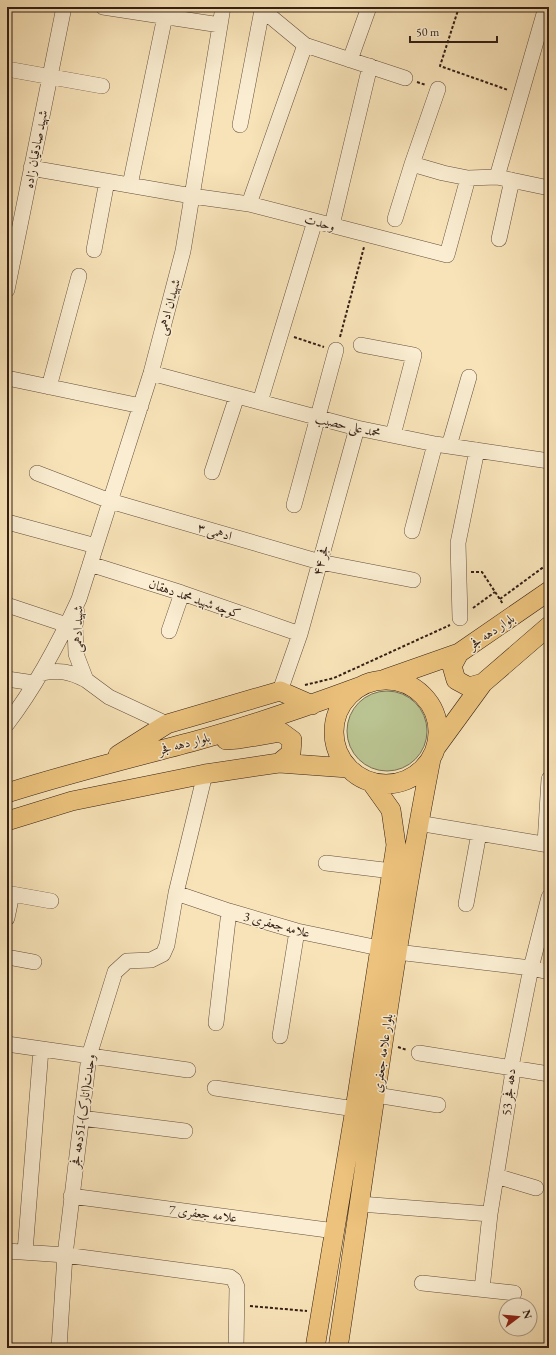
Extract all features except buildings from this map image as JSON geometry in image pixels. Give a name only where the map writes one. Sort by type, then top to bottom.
[{"type":"main road","name":"بلوار دهه فجر","points":[[385,680],[459,654],[549,591]]},
{"type":"main road","points":[[434,752],[438,732],[437,718],[431,705],[423,694],[412,686],[399,681],[385,680],[372,682],[359,687],[349,695],[341,706],[336,718],[334,731],[336,744],[341,757],[348,768],[371,782],[385,784],[398,783],[411,778],[422,770],[483,683],[549,626]]},
{"type":"main road","points":[[459,654],[452,666],[456,680],[469,687],[483,683]]},
{"type":"main road","name":"بلوار دهه فجر","points":[[7,793],[62,776],[196,740],[312,704],[359,687]]},
{"type":"main road","points":[[103,765],[167,724],[280,691],[312,704]]},
{"type":"main road","points":[[196,740],[239,739],[281,732],[292,740],[291,754],[279,763]]},
{"type":"main road","name":"بلوار علامه جعفری","points":[[315,1348],[356,1101],[388,950],[434,752]]},
{"type":"main road","points":[[7,821],[72,801],[205,774],[279,763],[348,768]]},
{"type":"main road","name":"بلوار علامه جعفری","points":[[338,1348],[383,1044],[392,871],[396,845],[390,810],[371,782]]},
{"type":"main road","points":[[356,1101],[376,1095]]},
{"type":"street","name":"شهید صادقیان زاده","points":[[7,290],[11,248],[31,168],[64,7]]},
{"type":"street","points":[[102,7],[220,24]]},
{"type":"street","name":"شهیدان ادهمی","points":[[79,599],[151,374],[183,251],[223,7]]},
{"type":"street","points":[[350,60],[369,7]]},
{"type":"street","points":[[497,177],[548,7]]},
{"type":"street","points":[[240,125],[261,8],[305,45],[405,78]]},
{"type":"street","points":[[130,185],[165,16]]},
{"type":"street","points":[[249,204],[305,45]]},
{"type":"street","points":[[332,225],[370,66]]},
{"type":"street","points":[[7,69],[102,86]]},
{"type":"street","points":[[395,219],[438,89]]},
{"type":"street","points":[[412,164],[443,173],[468,178],[497,177],[549,188]]},
{"type":"street","name":"وحدت","points":[[31,168],[192,196],[249,204],[447,255],[468,178]]},
{"type":"street","points":[[499,239],[512,180]]},
{"type":"street","points":[[94,250],[107,181]]},
{"type":"street","points":[[260,402],[316,221]]},
{"type":"street","points":[[49,387],[79,276]]},
{"type":"street","points":[[361,345],[414,355],[393,435]]},
{"type":"street","points":[[294,505],[336,350]]},
{"type":"street","name":"محمد علی حصیب","points":[[151,374],[357,428],[442,445],[549,461]]},
{"type":"street","points":[[412,531],[468,377]]},
{"type":"street","points":[[7,378],[141,406]]},
{"type":"street","points":[[212,472],[237,396]]},
{"type":"street","name":"فجر ۴۴","points":[[280,691],[300,634],[357,428]]},
{"type":"street","points":[[460,618],[458,543],[477,450]]},
{"type":"street","name":"ادهمی ۳","points":[[37,473],[110,501],[320,562],[413,580]]},
{"type":"street","points":[[11,524],[96,546]]},
{"type":"street","name":"کوچه شهید محمد دهقان","points":[[90,564],[182,593],[300,634]]},
{"type":"street","points":[[169,631],[182,593]]},
{"type":"street","name":"شهید ادهمی","points":[[7,724],[18,710],[67,626],[79,599]]},
{"type":"street","name":"شهید ادهمی","points":[[79,599],[75,626],[76,654],[86,680]]},
{"type":"street","points":[[7,605],[67,626]]},
{"type":"street","points":[[7,679],[37,678],[56,670],[72,673],[86,680],[109,697],[167,724]]},
{"type":"street","name":"وحدت(انارک)-51دهه فجر","points":[[59,1348],[65,1255],[88,1056],[115,972],[127,961],[151,960],[163,954],[167,945],[176,893],[205,774]]},
{"type":"street","points":[[418,824],[547,844],[549,779]]},
{"type":"street","points":[[466,904],[479,833]]},
{"type":"street","points":[[326,863],[392,871]]},
{"type":"street","name":"علامه جعفری 3","points":[[176,893],[229,911],[297,931],[388,950],[531,968],[549,972]]},
{"type":"street","points":[[7,918],[12,894],[51,901]]},
{"type":"street","name":"دهه فجر 53","points":[[482,1289],[490,1214],[512,1078],[510,1067],[531,968],[549,897]]},
{"type":"street","points":[[216,1023],[229,911]]},
{"type":"street","points":[[280,1036],[297,931]]},
{"type":"street","points":[[7,957],[34,962]]},
{"type":"street","points":[[7,1044],[188,1070]]},
{"type":"street","points":[[25,1252],[41,1049]]},
{"type":"street","points":[[419,1053],[549,1074]]},
{"type":"street","points":[[215,1088],[356,1101]]},
{"type":"street","points":[[376,1095],[438,1106]]},
{"type":"street","points":[[81,1118],[185,1131]]},
{"type":"street","points":[[496,1176],[536,1188]]},
{"type":"street","name":"علامه جعفری 7","points":[[71,1196],[335,1231]]},
{"type":"street","points":[[360,1204],[490,1214]]},
{"type":"street","points":[[7,1250],[65,1255],[230,1277],[234,1280],[237,1287],[236,1348]]},
{"type":"street","points":[[422,1283],[514,1293]]},
{"type":"path","points":[[459,7],[440,66],[521,94]]},
{"type":"path","points":[[405,78],[438,89]]},
{"type":"path","points":[[281,333],[336,350],[367,234]]},
{"type":"path","points":[[499,599],[549,563]]},
{"type":"path","points":[[458,573],[482,572],[511,617]]},
{"type":"path","points":[[303,686],[334,678],[447,627],[495,592]]},
{"type":"path","points":[[383,1044],[419,1053]]},
{"type":"path","points":[[236,1305],[321,1312]]},
{"type":"green space","points":[[387,691],[402,694],[415,703],[424,716],[427,731],[424,746],[415,759],[402,768],[387,771],[372,768],[359,759],[350,746],[347,731],[350,716],[359,703],[372,694]]}]
